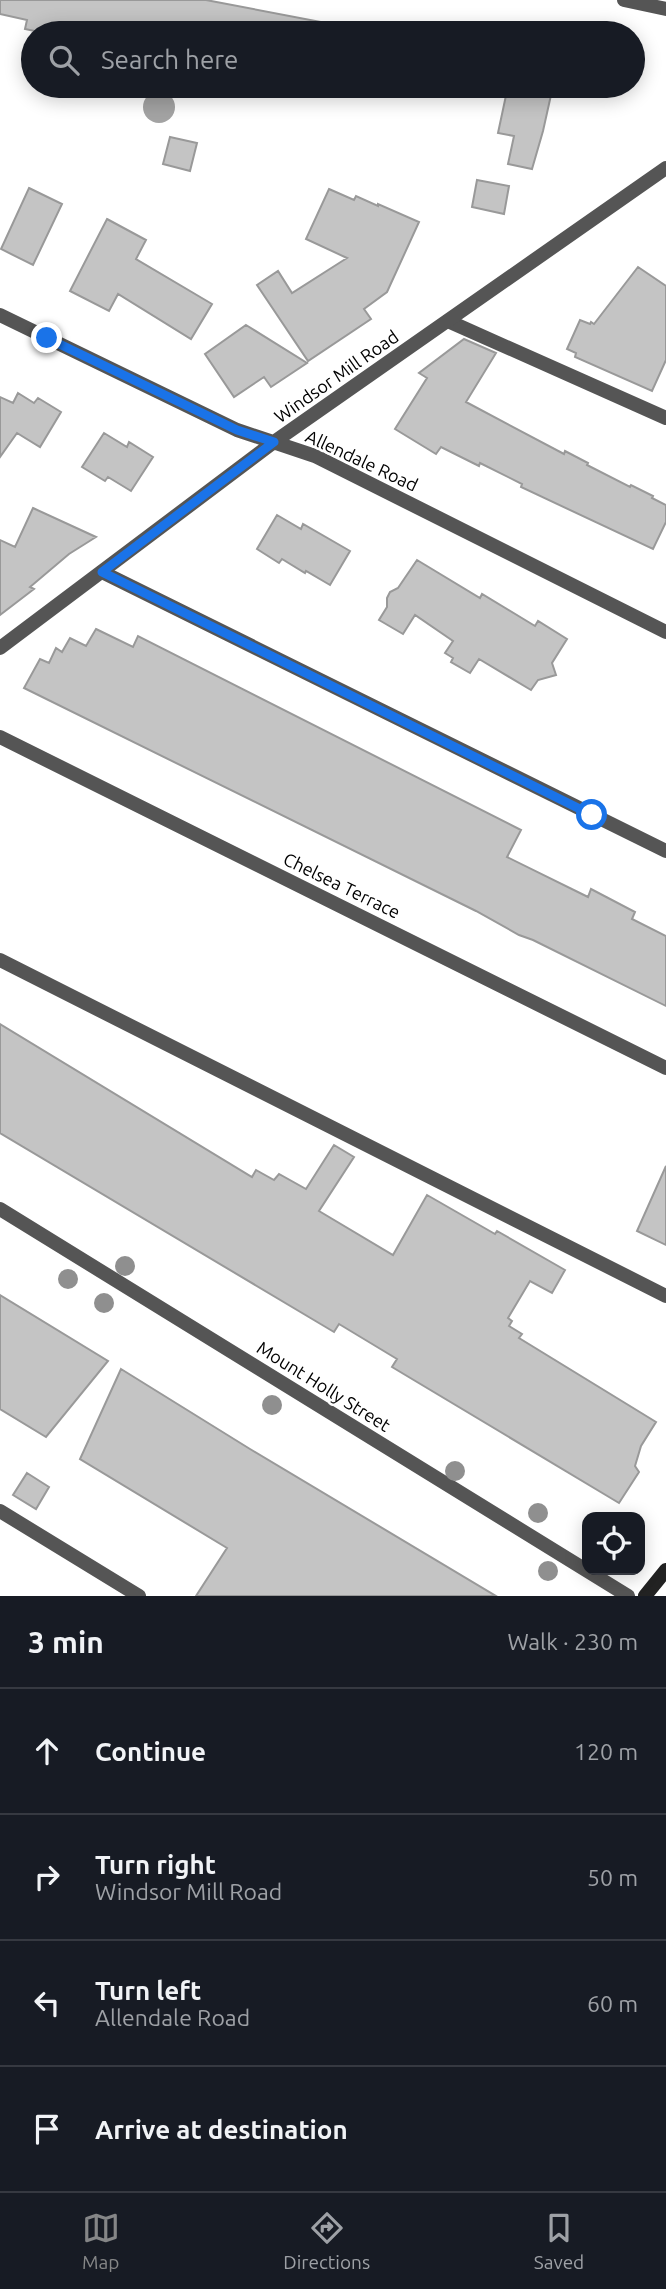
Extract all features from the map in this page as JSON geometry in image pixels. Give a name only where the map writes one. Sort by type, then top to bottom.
[{"type":"street","points":[[624,0],[666,9]]},
{"type":"street","name":"Windsor Mill Road","points":[[0,648],[274,442],[666,168]]},
{"type":"street","name":"Allendale Road","points":[[0,315],[237,430],[315,456],[666,632]]},
{"type":"street","points":[[448,321],[666,418]]},
{"type":"street","points":[[102,572],[666,851]]},
{"type":"street","name":"Chelsea Terrace","points":[[0,737],[666,1068]]},
{"type":"street","points":[[0,960],[666,1296]]},
{"type":"street","name":"Mount Holly Street","points":[[0,1209],[628,1596]]},
{"type":"street","points":[[0,1511],[139,1596]]},
{"type":"street","points":[[645,1596],[666,1570]]},
{"type":"shaded area","points":[[146,98],[172,98],[174,113],[165,122],[153,122],[144,113]]},
{"type":"building","points":[[0,0],[206,0],[316,21],[27,21],[0,14]]},
{"type":"building","points":[[505,98],[550,98],[532,169],[508,164],[514,136],[498,133]]},
{"type":"building","points":[[170,137],[197,143],[190,171],[163,164]]},
{"type":"building","points":[[477,180],[509,186],[504,214],[472,207]]},
{"type":"building","points":[[29,188],[62,204],[33,265],[1,249]]},
{"type":"building","points":[[329,189],[354,200],[356,196],[378,204],[419,222],[387,292],[364,309],[371,319],[308,361],[257,285],[278,271],[292,293],[347,258],[306,239]]},
{"type":"building","points":[[107,219],[146,240],[136,259],[212,304],[191,339],[118,294],[109,311],[70,291]]},
{"type":"building","points":[[638,267],[666,286],[666,360],[652,391],[575,357],[576,353],[567,349],[580,320],[594,324]]},
{"type":"building","points":[[246,325],[307,363],[271,387],[264,377],[234,397],[205,354]]},
{"type":"building","points":[[464,339],[496,353],[466,402],[666,505],[666,522],[653,549],[521,487],[522,484],[480,463],[479,466],[441,447],[436,454],[395,429],[427,378],[419,373]]},
{"type":"building","points":[[18,393],[34,403],[38,398],[61,412],[40,447],[17,433],[0,457],[0,397],[13,403]]},
{"type":"building","points":[[104,433],[127,447],[129,442],[153,457],[131,491],[108,477],[105,481],[82,467]]},
{"type":"building","points":[[33,508],[96,537],[69,554],[30,587],[34,589],[0,615],[0,540],[15,547]]},
{"type":"building","points":[[277,515],[301,529],[303,524],[350,551],[330,585],[282,559],[279,563],[257,549]]},
{"type":"building","points":[[417,560],[480,598],[482,594],[535,626],[538,621],[567,639],[552,663],[556,675],[538,680],[531,690],[479,659],[470,673],[451,662],[453,658],[445,653],[453,641],[415,615],[403,634],[379,620],[387,607],[390,592],[398,588]]},
{"type":"building","points":[[96,629],[133,647],[138,636],[521,830],[507,857],[588,897],[591,889],[635,912],[632,919],[666,936],[666,1006],[24,688],[40,659],[49,663],[56,648],[62,652],[70,638],[86,646]]},
{"type":"building","points":[[0,1024],[252,1177],[256,1170],[274,1180],[279,1174],[306,1189],[334,1145],[354,1157],[319,1211],[393,1255],[427,1195],[565,1270],[552,1293],[530,1281],[508,1318],[512,1321],[509,1326],[522,1334],[519,1338],[656,1422],[641,1446],[635,1466],[639,1472],[619,1503],[392,1367],[397,1359],[339,1324],[334,1332],[0,1133]]},
{"type":"building","points":[[666,1166],[666,1245],[637,1231]]},
{"type":"building","points":[[0,1295],[108,1361],[46,1437],[0,1409]]},
{"type":"building","points":[[121,1369],[496,1596],[196,1596],[227,1548],[80,1459]]},
{"type":"building","points":[[27,1473],[49,1487],[36,1509],[13,1495]]},
{"type":"route","points":[[47,338],[237,430],[274,442],[102,572],[592,815]]}]
